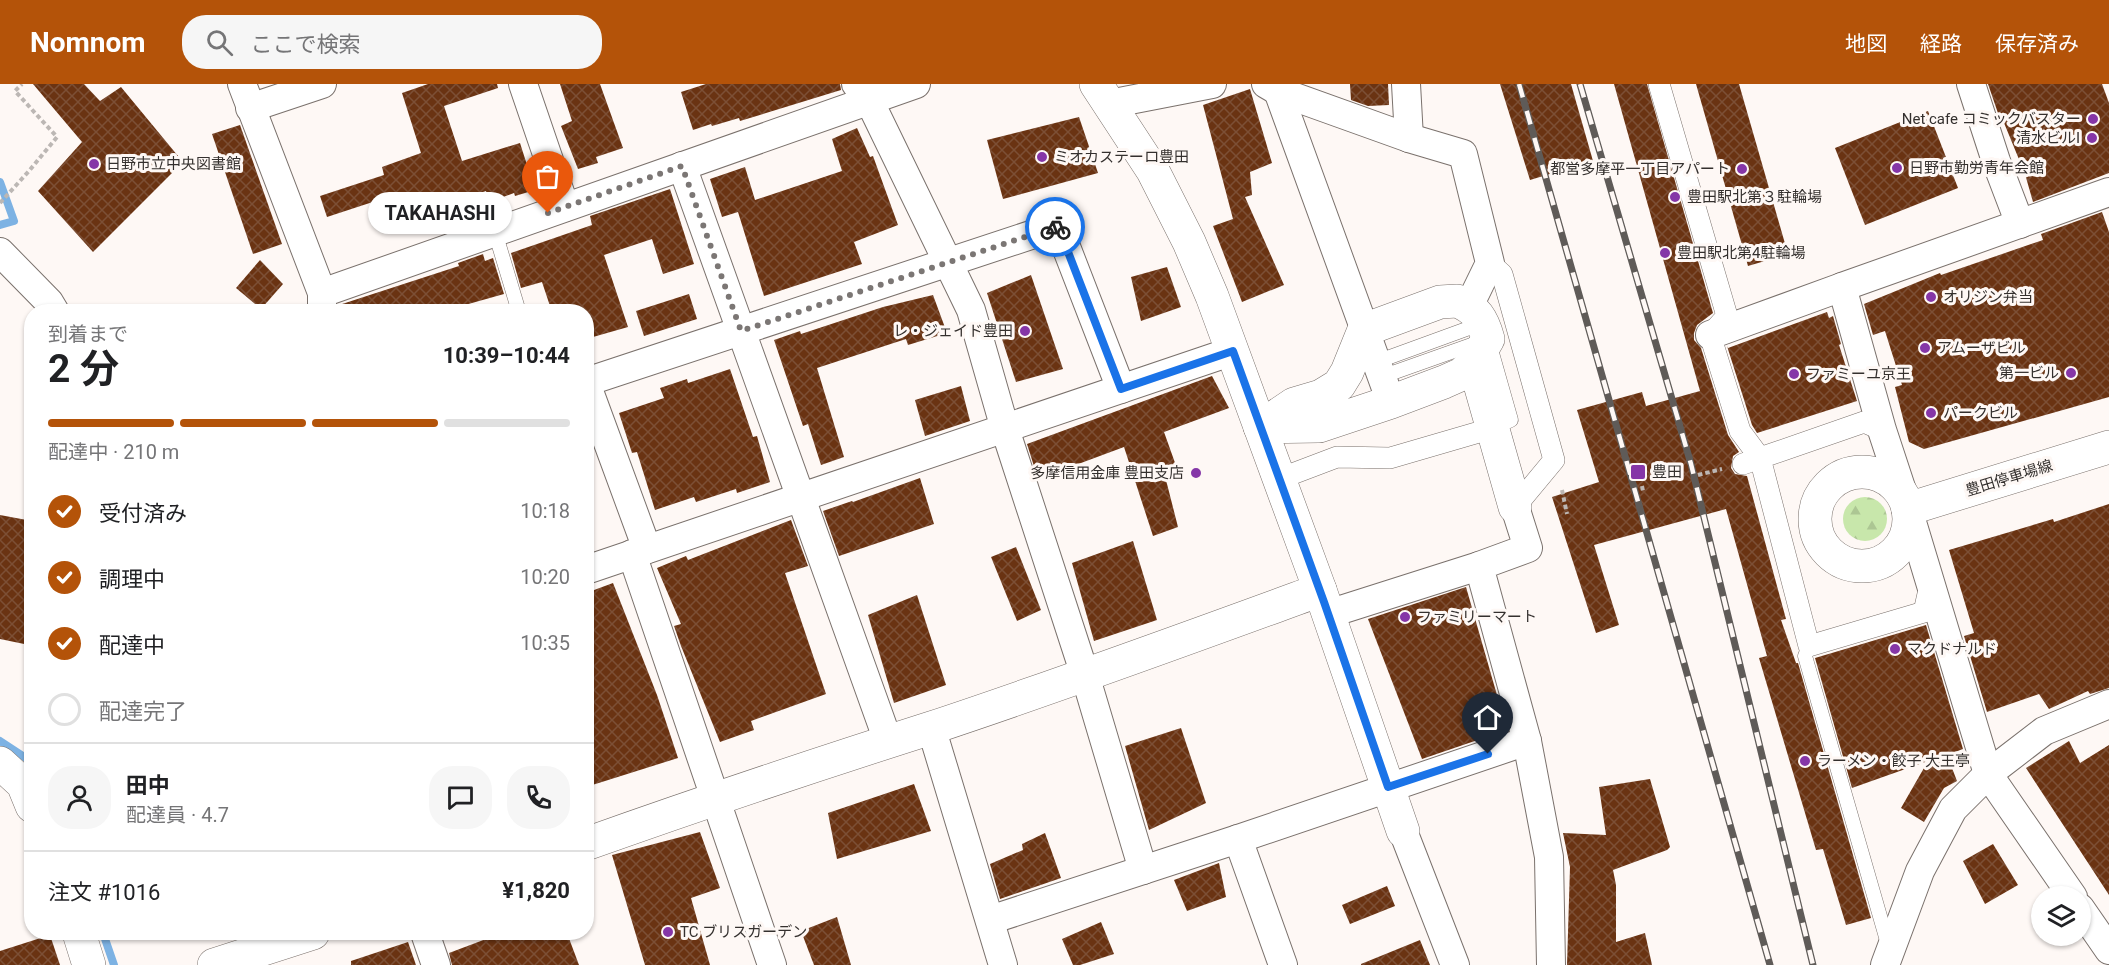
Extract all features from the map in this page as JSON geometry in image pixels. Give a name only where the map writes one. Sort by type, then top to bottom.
[{"type":"street","points":[[322,84],[246,96],[322,302],[495,232],[682,166],[862,92],[916,84]]},
{"type":"street","points":[[523,84],[565,207]]},
{"type":"street","points":[[1212,84],[1103,94],[1153,171],[1189,242],[1233,351],[1324,602],[1403,831],[1455,965]]},
{"type":"street","points":[[1406,84],[1409,138]]},
{"type":"street","points":[[1659,84],[1727,316],[1710,335]]},
{"type":"street","points":[[1971,84],[1996,161],[2020,224]]},
{"type":"street","points":[[1260,428],[1294,404],[1321,396],[1339,385],[1347,372],[1377,366],[1462,374],[1480,330],[1490,263],[1463,154],[1409,138],[1274,86]]},
{"type":"street","points":[[1274,86],[1377,366]]},
{"type":"street","points":[[862,92],[971,310],[1005,429],[1085,675],[1143,870]]},
{"type":"street","points":[[682,166],[888,741]]},
{"type":"street","points":[[1710,335],[2109,192]]},
{"type":"street","points":[[594,380],[1058,226],[1121,389]]},
{"type":"street","points":[[0,252],[50,304]]},
{"type":"street","points":[[1490,263],[1502,274],[1554,460],[1515,507]]},
{"type":"street","points":[[1842,287],[1882,430],[1988,774],[2065,886]]},
{"type":"street","points":[[594,841],[1085,675],[1324,602],[1479,567],[1528,548],[1493,428],[1480,330],[1457,301],[1440,302],[1319,426],[1260,428]]},
{"type":"street","points":[[1710,335],[1809,646],[1924,612],[1930,585]]},
{"type":"street","points":[[594,567],[1233,351]]},
{"type":"street","points":[[594,408],[716,798],[772,965]]},
{"type":"street","points":[[1751,461],[1864,422],[1882,430]]},
{"type":"street","points":[[1279,479],[1337,457],[1390,458],[1493,428]]},
{"type":"street","name":"豊田停車場線","points":[[1908,509],[2109,447]]},
{"type":"street","points":[[1479,567],[1527,741],[1549,857],[1551,965]]},
{"type":"street","points":[[1888,958],[1920,871],[1953,809],[1988,774],[2044,731],[2109,704]]},
{"type":"street","points":[[931,727],[990,920],[1007,964]]},
{"type":"street","points":[[990,920],[1527,741]]},
{"type":"street","points":[[0,763],[24,786]]},
{"type":"street","points":[[1238,839],[1283,965]]},
{"type":"street","points":[[2091,924],[2109,950]]},
{"type":"street","points":[[81,940],[89,965]]},
{"type":"street","points":[[214,965],[295,940]]},
{"type":"street","points":[[427,940],[436,965]]},
{"type":"lane","points":[[495,232],[517,304]]},
{"type":"lane","points":[[1809,646],[1806,656],[1888,958]]},
{"type":"path","points":[[0,203],[57,137],[15,91],[22,84]]},
{"type":"green space","points":[[1865,497],[1880,504],[1887,519],[1880,534],[1865,541],[1850,534],[1843,519],[1850,504]]},
{"type":"building","points":[[33,84],[84,84],[100,101],[121,87],[183,162],[93,252],[38,191],[82,142]]},
{"type":"building","points":[[428,84],[497,84],[498,88],[444,106],[462,161],[520,143],[535,190],[515,196],[514,193],[489,202],[486,191],[399,220],[391,196],[327,217],[320,196],[384,175],[382,167],[421,153],[402,93]]},
{"type":"building","points":[[560,84],[600,84],[623,148],[596,157],[598,163],[578,169],[561,126],[572,121]]},
{"type":"building","points":[[706,84],[840,84],[841,90],[740,121],[739,118],[693,130],[681,92]]},
{"type":"building","points":[[1350,84],[1388,84],[1389,105],[1368,106],[1351,100]]},
{"type":"building","points":[[1500,84],[1571,84],[1593,161],[1530,180]]},
{"type":"building","points":[[1614,84],[1647,84],[1713,313],[1697,325],[1694,340],[1701,348],[1728,435],[1739,452],[1733,456],[1731,468],[1735,474],[1747,476],[1786,619],[1781,620],[1796,663],[1798,663],[1871,918],[1846,925],[1823,849],[1816,850],[1759,658],[1767,656],[1726,509],[1594,545],[1619,625],[1596,633],[1552,497],[1599,482],[1577,410],[1642,392],[1646,406],[1700,391]]},
{"type":"building","name":"都営多摩平一丁目アパート","points":[[1696,84],[1739,84],[1788,254],[1748,266]]},
{"type":"building","points":[[1988,84],[2102,84],[2109,103],[2109,173],[2033,202],[2025,174],[2002,118],[2000,119]]},
{"type":"building","points":[[1250,89],[1272,163],[1250,172],[1252,195],[1245,197],[1284,285],[1242,302],[1213,226],[1233,219],[1203,105]]},
{"type":"building","name":"日野市勤労青年会館","points":[[1928,111],[1958,188],[1865,225],[1835,148]]},
{"type":"building","name":"ミオカステーロ豊田","points":[[1079,117],[1098,173],[1003,199],[987,140]]},
{"type":"building","points":[[240,125],[282,244],[253,254],[212,134]]},
{"type":"building","points":[[857,128],[870,157],[873,156],[898,225],[854,242],[862,264],[764,296],[738,212],[722,217],[710,179],[745,167],[755,200],[842,171],[832,139]]},
{"type":"building","points":[[670,189],[694,264],[663,274],[652,239],[604,255],[628,327],[594,337],[594,304],[549,304],[542,282],[521,288],[511,253],[592,225],[590,216]]},
{"type":"building","points":[[2102,212],[2109,232],[2109,397],[1924,449],[1909,442],[1895,387],[1902,385],[1885,331],[1873,335],[1864,304],[1940,273],[1941,275],[2043,240],[2041,234]]},
{"type":"building","points":[[483,254],[485,261],[493,258],[504,294],[468,304],[342,304],[459,266],[458,263]]},
{"type":"building","points":[[260,260],[283,284],[265,304],[255,304],[236,288]]},
{"type":"building","points":[[1167,267],[1181,307],[1141,321],[1131,277]]},
{"type":"building","name":"レ・ジェイド豊田","points":[[1031,275],[1063,369],[1016,382],[987,293]]},
{"type":"building","points":[[689,294],[697,319],[644,336],[636,311]]},
{"type":"building","points":[[933,295],[947,333],[908,345],[906,339],[817,368],[844,457],[821,465],[808,424],[803,426],[774,340],[800,331],[801,334],[883,307]]},
{"type":"building","name":"ファミーユ京王","points":[[1827,312],[1829,318],[1833,316],[1841,344],[1839,345],[1857,401],[1757,433],[1752,425],[1727,346],[1728,348]]},
{"type":"building","points":[[730,369],[753,437],[757,436],[770,482],[737,493],[736,489],[696,502],[694,497],[655,510],[637,452],[632,453],[619,413],[664,398],[660,388],[687,379],[688,383]]},
{"type":"building","points":[[1212,376],[1229,408],[1164,432],[1179,474],[1166,480],[1178,527],[1153,536],[1124,447],[1038,479],[1027,444]]},
{"type":"building","points":[[961,386],[970,421],[925,436],[915,400]]},
{"type":"building","points":[[920,478],[934,524],[839,556],[823,511]]},
{"type":"building","points":[[2109,504],[2109,688],[2090,694],[2088,691],[2049,709],[2039,694],[1987,712],[1964,636],[1974,633],[1949,550],[2053,519],[2054,522]]},
{"type":"building","points":[[0,515],[24,520],[24,644],[0,639]]},
{"type":"building","points":[[791,520],[808,566],[785,573],[826,694],[751,721],[754,730],[720,742],[681,646],[674,626],[681,624],[657,568],[686,556],[688,560]]},
{"type":"building","points":[[1133,541],[1157,620],[1094,641],[1072,563]]},
{"type":"building","points":[[1016,547],[1041,610],[1017,621],[991,557]]},
{"type":"building","points":[[613,583],[657,695],[678,758],[594,784],[594,590]]},
{"type":"building","points":[[1466,587],[1507,730],[1422,759],[1368,619]]},
{"type":"building","points":[[917,595],[946,685],[894,703],[868,615]]},
{"type":"building","points":[[1926,625],[1963,749],[1947,755],[1957,781],[1944,788],[1924,822],[1901,808],[1928,761],[1852,788],[1815,658]]},
{"type":"building","points":[[1181,728],[1206,803],[1149,830],[1125,746]]},
{"type":"building","points":[[2069,741],[2080,763],[2109,745],[2109,895],[2026,768]]},
{"type":"building","points":[[1650,779],[1670,847],[1613,870],[1616,885],[1616,942],[1645,933],[1652,965],[1567,965],[1570,867],[1563,833],[1606,835],[1599,787]]},
{"type":"building","points":[[914,784],[931,831],[837,859],[828,813]]},
{"type":"building","name":"TC ブリスガーデン","points":[[700,832],[720,888],[691,898],[710,965],[645,965],[612,855]]},
{"type":"building","points":[[1045,833],[1061,878],[1000,899],[990,864],[1023,850],[1022,844]]},
{"type":"building","points":[[1993,844],[2018,885],[1985,904],[1963,861]]},
{"type":"building","points":[[1219,863],[1226,897],[1187,911],[1174,880]]},
{"type":"building","points":[[1387,886],[1395,906],[1350,924],[1342,905]]},
{"type":"building","points":[[837,917],[851,965],[814,965],[801,931]]},
{"type":"building","points":[[1101,922],[1114,954],[1080,965],[1073,965],[1062,939]]},
{"type":"building","points":[[34,940],[52,940],[60,965],[0,965],[0,951]]},
{"type":"building","points":[[483,940],[570,940],[579,965],[452,965],[449,953]]},
{"type":"building","points":[[1420,940],[1430,965],[1361,965],[1361,964]]},
{"type":"building","points":[[408,942],[416,965],[351,965],[351,961]]},
{"type":"waterway","points":[[0,182],[14,221],[0,225]]},
{"type":"waterway","points":[[0,741],[24,757]]},
{"type":"waterway","points":[[105,940],[114,965]]},
{"type":"railway","points":[[1519,84],[1770,965]]},
{"type":"railway","points":[[1580,84],[1691,464],[1813,965]]},
{"type":"way so far","points":[[548,213],[682,166],[741,331],[1055,227]]},
{"type":"place","name":"Net cafe コミックバスター","points":[[2093,119]]},
{"type":"place","name":"清水ビルI","points":[[2092,138]]},
{"type":"place","name":"ミオカステーロ豊田","points":[[1042,157]]},
{"type":"place","name":"日野市立中央図書館","points":[[94,164]]},
{"type":"place","name":"日野市勤労青年会館","points":[[1897,168]]},
{"type":"place","name":"都営多摩平一丁目アパート","points":[[1742,169]]},
{"type":"place","name":"豊田駅北第３駐輪場","points":[[1675,197]]},
{"type":"place","name":"TAKAHASHI","points":[[548,213]]},
{"type":"place","name":"豊田駅北第4駐輪場","points":[[1665,253]]},
{"type":"place","name":"オリジン弁当","points":[[1931,297]]},
{"type":"place","name":"レ・ジェイド豊田","points":[[1025,331]]},
{"type":"place","name":"アムーザビル","points":[[1925,348]]},
{"type":"place","name":"第一ビル","points":[[2071,373]]},
{"type":"place","name":"ファミーユ京王","points":[[1794,374]]},
{"type":"place","name":"パークビル","points":[[1931,413]]},
{"type":"place","name":"豊田","points":[[1638,472]]},
{"type":"place","name":"多摩信用金庫 豊田支店","points":[[1196,473]]},
{"type":"place","name":"ファミリーマート","points":[[1405,617]]},
{"type":"place","name":"マクドナルド","points":[[1895,649]]},
{"type":"place","name":"ラーメン・餃子 大王亭","points":[[1805,761]]},
{"type":"place","name":"TC ブリスガーデン","points":[[668,932]]},
{"type":"route","points":[[1055,227],[1058,226],[1121,389],[1233,351],[1388,787],[1488,754]]}]
